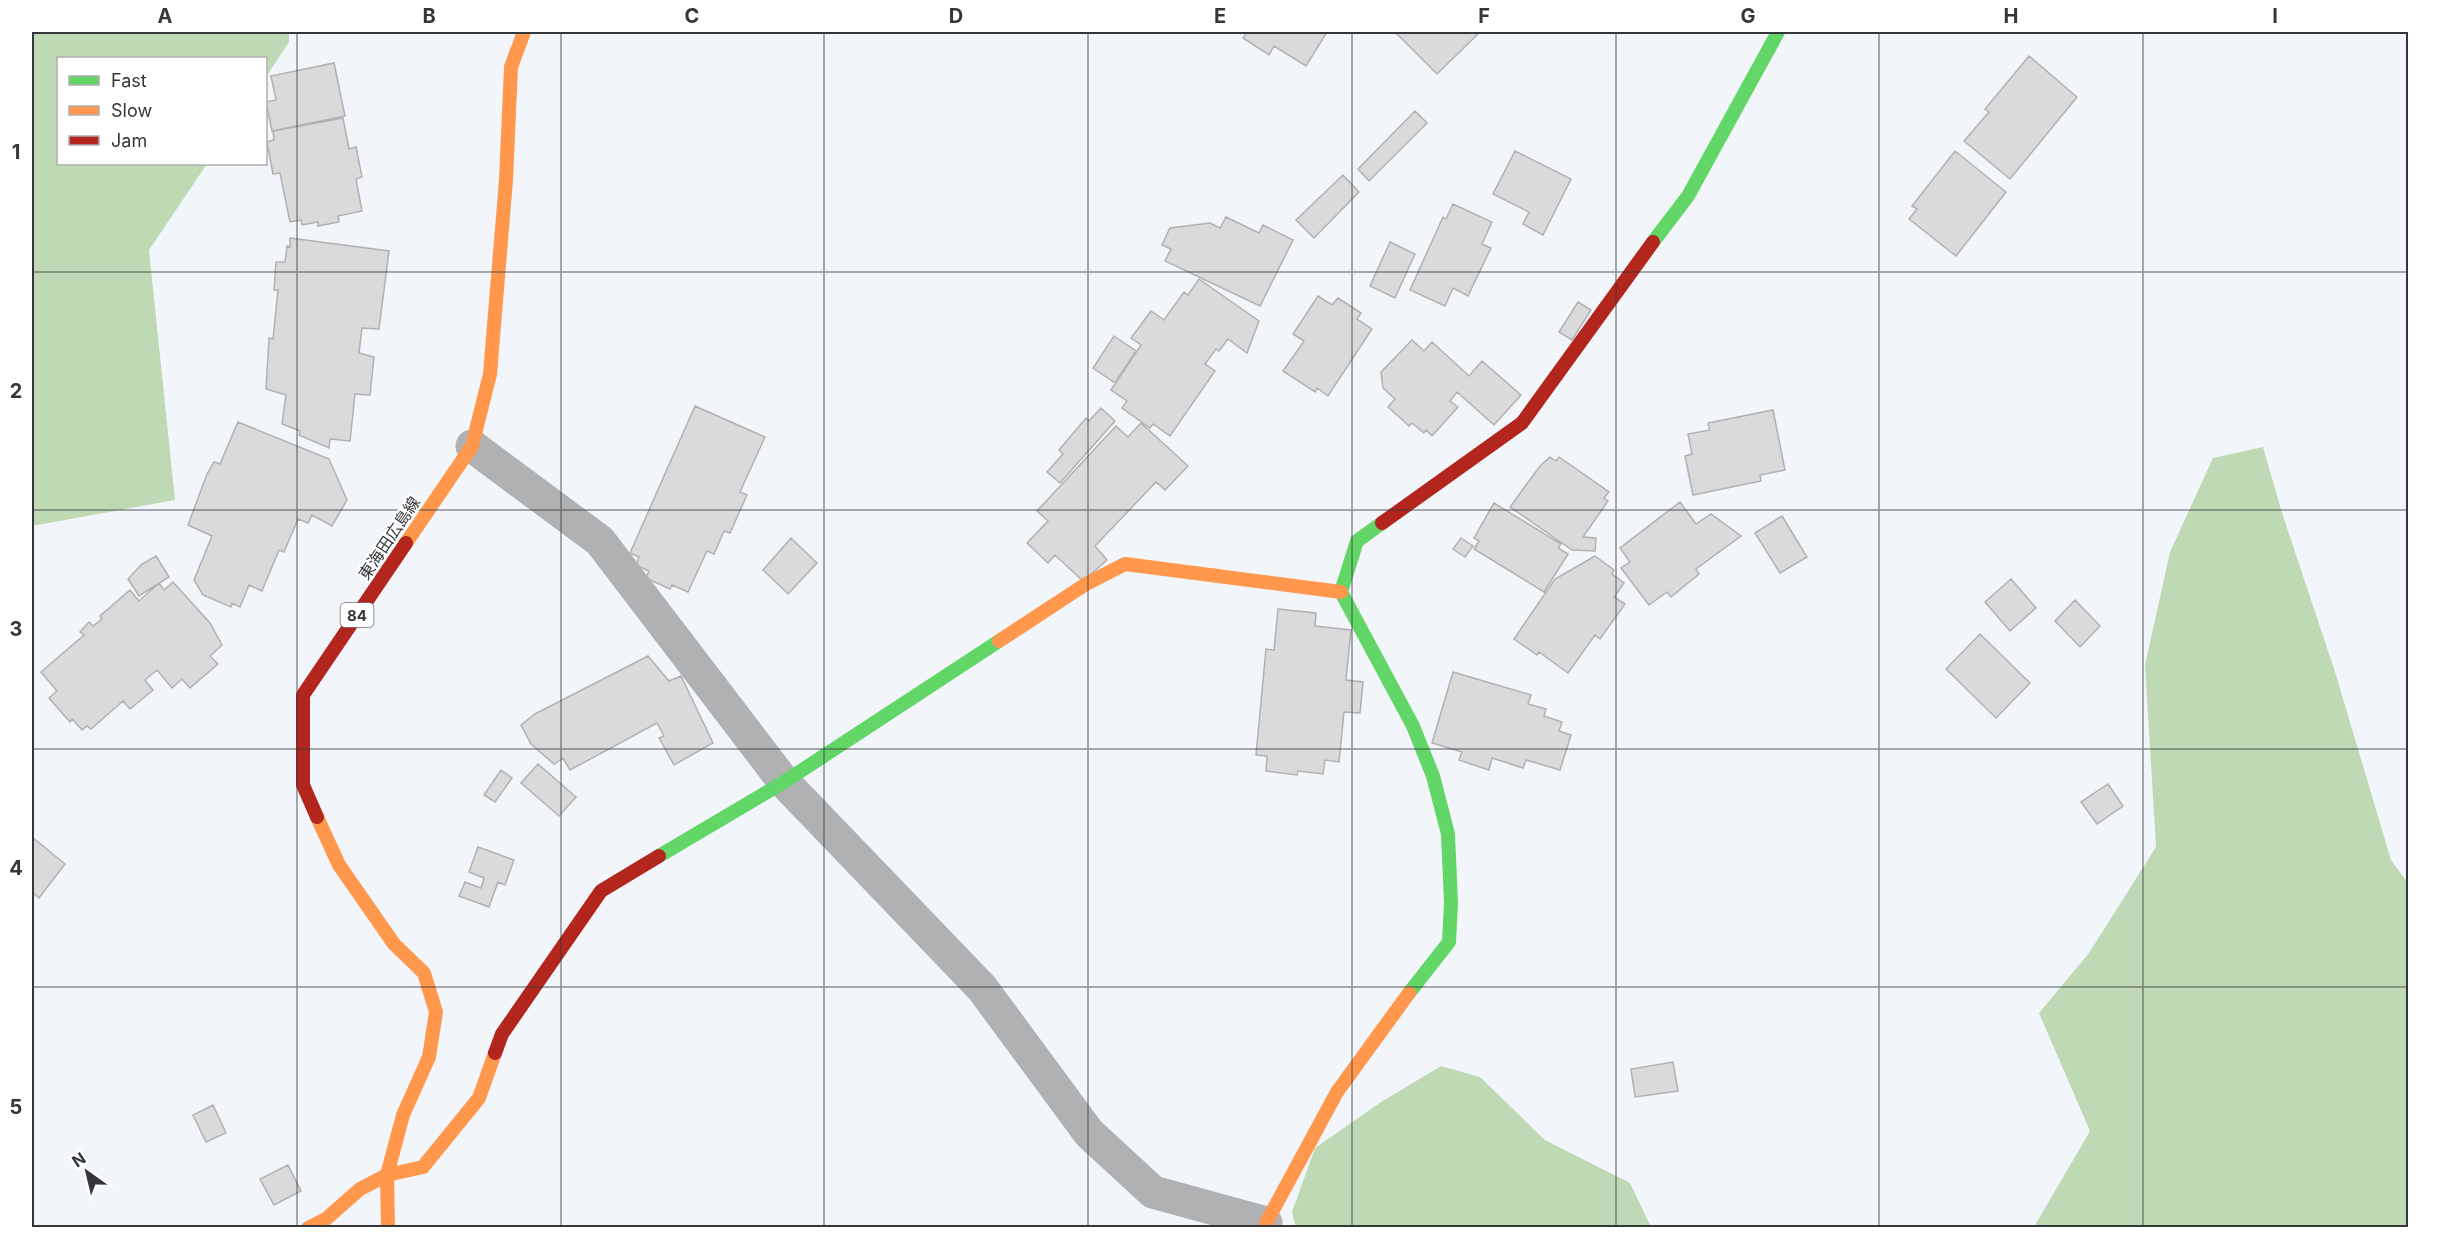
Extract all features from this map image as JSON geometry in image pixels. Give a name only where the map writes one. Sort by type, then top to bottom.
[{"type":"street","name":"東海田広島線","points":[[388,1227],[387,1175],[402,1115],[429,1058],[436,1012],[424,973],[394,944],[339,865],[303,785],[303,695],[472,447],[490,374],[506,180],[511,67],[524,32]]},
{"type":"street","points":[[472,447],[600,541],[784,782],[982,988],[1089,1133],[1153,1192],[1266,1225],[1336,1092],[1419,978],[1449,942],[1451,903],[1448,834],[1433,776],[1413,726],[1341,592],[1357,541],[1522,423],[1604,307],[1688,196],[1778,32]]},
{"type":"street","points":[[308,1227],[326,1219],[360,1190],[387,1175],[423,1167],[479,1098],[502,1034],[601,891],[784,782],[1086,584],[1125,564],[1341,592]]},
{"type":"green space","points":[[32,32],[289,32],[289,42],[267,75],[267,57],[57,57],[57,165],[206,165],[149,250],[175,500],[32,526]]},
{"type":"green space","points":[[2263,447],[2283,516],[2336,675],[2391,860],[2408,883],[2408,1227],[2034,1227],[2090,1131],[2039,1013],[2089,953],[2156,847],[2145,665],[2170,552],[2213,458]]},
{"type":"green space","points":[[1441,1066],[1480,1077],[1545,1140],[1630,1183],[1651,1227],[1296,1228],[1292,1212],[1315,1148],[1381,1102]]},
{"type":"building","points":[[1247,32],[1327,32],[1306,66],[1274,46],[1269,55],[1243,38]]},
{"type":"building","points":[[1395,32],[1480,32],[1437,74]]},
{"type":"building","points":[[2029,56],[2077,97],[2010,179],[1964,141],[1989,112],[1985,109]]},
{"type":"building","points":[[334,63],[345,116],[272,131],[267,102],[276,100],[271,76]]},
{"type":"building","points":[[1415,111],[1427,123],[1369,181],[1358,169]]},
{"type":"building","points":[[343,118],[349,149],[356,147],[362,177],[356,179],[362,211],[338,216],[339,222],[318,226],[318,222],[302,225],[301,220],[290,222],[280,173],[273,174],[267,142],[274,140],[273,131]]},
{"type":"building","points":[[1515,151],[1571,179],[1543,235],[1523,224],[1529,212],[1493,194]]},
{"type":"building","points":[[1955,151],[2006,192],[1956,256],[1909,219],[1917,209],[1912,206]]},
{"type":"building","points":[[1343,175],[1359,192],[1314,238],[1296,220]]},
{"type":"building","points":[[1453,204],[1492,222],[1482,244],[1491,248],[1468,296],[1453,288],[1445,306],[1410,290],[1443,217],[1446,219]]},
{"type":"building","points":[[1226,217],[1259,233],[1263,225],[1293,240],[1260,306],[1165,261],[1171,249],[1162,245],[1170,228],[1210,223],[1220,228]]},
{"type":"building","points":[[290,238],[389,251],[379,329],[362,328],[359,353],[374,357],[370,395],[355,394],[350,441],[330,439],[329,448],[299,435],[300,431],[282,424],[286,395],[266,389],[269,338],[273,339],[278,290],[274,290],[276,262],[285,262],[287,246],[290,247]]},
{"type":"building","points":[[1390,242],[1415,254],[1395,298],[1370,286]]},
{"type":"building","points":[[1199,279],[1259,321],[1247,353],[1228,339],[1219,351],[1216,349],[1205,364],[1215,371],[1170,436],[1153,424],[1150,428],[1122,408],[1127,401],[1111,390],[1141,345],[1131,338],[1151,311],[1164,320],[1184,292],[1188,295]]},
{"type":"building","points":[[1318,296],[1332,305],[1338,298],[1361,313],[1357,319],[1372,329],[1328,396],[1317,388],[1315,392],[1283,371],[1304,341],[1293,334]]},
{"type":"building","points":[[1578,302],[1591,310],[1572,340],[1559,332]]},
{"type":"building","points":[[1114,336],[1136,351],[1115,383],[1093,368]]},
{"type":"building","points":[[1412,340],[1424,351],[1432,342],[1469,376],[1482,361],[1521,395],[1494,425],[1457,392],[1450,401],[1458,407],[1432,436],[1426,430],[1424,433],[1412,423],[1409,426],[1388,407],[1395,399],[1383,388],[1381,372]]},
{"type":"building","points":[[695,406],[765,437],[740,492],[747,495],[730,533],[724,531],[714,554],[707,551],[688,592],[672,585],[670,589],[646,578],[649,571],[636,565],[639,557],[630,553]]},
{"type":"building","points":[[1101,408],[1115,421],[1060,483],[1047,472],[1063,454],[1059,450],[1086,418],[1089,421]]},
{"type":"building","points":[[1773,410],[1785,470],[1760,475],[1761,481],[1693,495],[1685,456],[1692,454],[1688,434],[1710,430],[1708,423]]},
{"type":"building","points":[[238,422],[329,459],[347,500],[332,526],[312,515],[308,523],[298,519],[284,552],[279,550],[262,591],[249,585],[240,607],[232,603],[231,607],[203,595],[194,580],[212,536],[188,525],[207,474],[214,462],[220,464]]},
{"type":"building","points":[[1141,423],[1188,466],[1165,490],[1156,482],[1095,546],[1107,560],[1083,581],[1055,555],[1048,563],[1027,543],[1048,521],[1037,511],[1116,426],[1128,437]]},
{"type":"building","points":[[1550,457],[1556,461],[1559,457],[1609,492],[1604,498],[1608,501],[1583,537],[1596,538],[1595,551],[1572,550],[1510,507],[1540,466]]},
{"type":"building","points":[[1680,502],[1696,524],[1711,514],[1741,536],[1696,569],[1699,574],[1671,597],[1667,592],[1649,605],[1621,568],[1630,562],[1620,548]]},
{"type":"building","points":[[1494,503],[1561,544],[1558,548],[1568,554],[1544,592],[1474,549],[1479,541],[1474,538]]},
{"type":"building","points":[[1782,516],[1807,557],[1780,573],[1755,533]]},
{"type":"building","points":[[791,538],[817,563],[788,594],[763,570]]},
{"type":"building","points":[[1461,538],[1473,546],[1465,557],[1453,549]]},
{"type":"building","points":[[156,556],[169,577],[139,596],[128,579],[142,564]]},
{"type":"building","points":[[1595,556],[1614,570],[1612,574],[1624,583],[1614,597],[1625,604],[1600,639],[1595,635],[1568,673],[1539,652],[1537,655],[1514,639],[1555,579]]},
{"type":"building","points":[[2011,579],[2036,608],[2010,631],[1985,602]]},
{"type":"building","points":[[173,582],[210,623],[222,645],[210,656],[218,664],[190,688],[182,679],[172,688],[157,670],[145,680],[153,690],[130,709],[123,701],[91,729],[87,726],[82,730],[72,719],[70,722],[49,698],[57,691],[41,672],[84,635],[80,632],[89,622],[93,626],[102,619],[100,616],[130,590],[139,601],[159,583],[164,590]]},
{"type":"building","points":[[2075,600],[2100,626],[2080,647],[2055,621]]},
{"type":"building","points":[[1278,609],[1316,613],[1315,626],[1351,630],[1346,680],[1363,682],[1360,713],[1344,712],[1339,762],[1325,760],[1323,774],[1298,771],[1297,775],[1266,771],[1267,756],[1256,755],[1266,649],[1274,650]]},
{"type":"building","points":[[1980,634],[2030,683],[1996,718],[1946,669]]},
{"type":"building","points":[[648,656],[669,681],[681,676],[713,743],[674,765],[659,738],[664,736],[657,723],[570,770],[563,758],[554,764],[531,744],[521,725],[535,714]]},
{"type":"building","points":[[1453,672],[1531,695],[1528,704],[1546,709],[1544,716],[1562,722],[1559,731],[1571,735],[1560,770],[1526,760],[1523,768],[1492,758],[1489,770],[1459,760],[1462,752],[1432,743]]},
{"type":"building","points":[[538,764],[576,797],[559,816],[521,783]]},
{"type":"building","points":[[501,770],[512,778],[495,802],[484,795]]},
{"type":"building","points":[[2108,784],[2123,806],[2097,824],[2081,802]]},
{"type":"building","points":[[32,837],[65,864],[39,898],[32,892]]},
{"type":"building","points":[[478,847],[514,860],[505,885],[498,882],[489,907],[459,896],[465,882],[481,888],[484,878],[469,872]]},
{"type":"building","points":[[1673,1062],[1678,1091],[1635,1097],[1631,1069]]},
{"type":"building","points":[[213,1105],[226,1133],[206,1142],[193,1115]]},
{"type":"building","points":[[288,1165],[301,1191],[274,1205],[260,1179]]},
{"type":"traffic: fast","points":[[1653,242],[1688,196],[1778,32]]},
{"type":"traffic: fast","points":[[1382,523],[1357,541],[1341,592],[1413,726],[1433,776],[1448,834],[1451,903],[1449,942],[1409,993]]},
{"type":"traffic: fast","points":[[659,856],[784,782],[999,641]]},
{"type":"traffic: slow","points":[[406,543],[472,446],[490,374],[506,180],[511,67],[524,32]]},
{"type":"traffic: slow","points":[[999,641],[1086,584],[1125,564],[1341,592]]},
{"type":"traffic: slow","points":[[317,817],[339,865],[394,944],[424,973],[436,1012],[429,1057],[403,1115],[387,1175],[388,1228]]},
{"type":"traffic: slow","points":[[1266,1228],[1266,1223],[1337,1092],[1409,993]]},
{"type":"traffic: slow","points":[[308,1228],[326,1219],[360,1189],[387,1175],[423,1167],[479,1098],[495,1053]]},
{"type":"traffic: jam","points":[[1382,523],[1522,423],[1653,242]]},
{"type":"traffic: jam","points":[[317,817],[303,785],[303,695],[406,543]]},
{"type":"traffic: jam","points":[[495,1053],[502,1034],[601,891],[659,856]]}]
